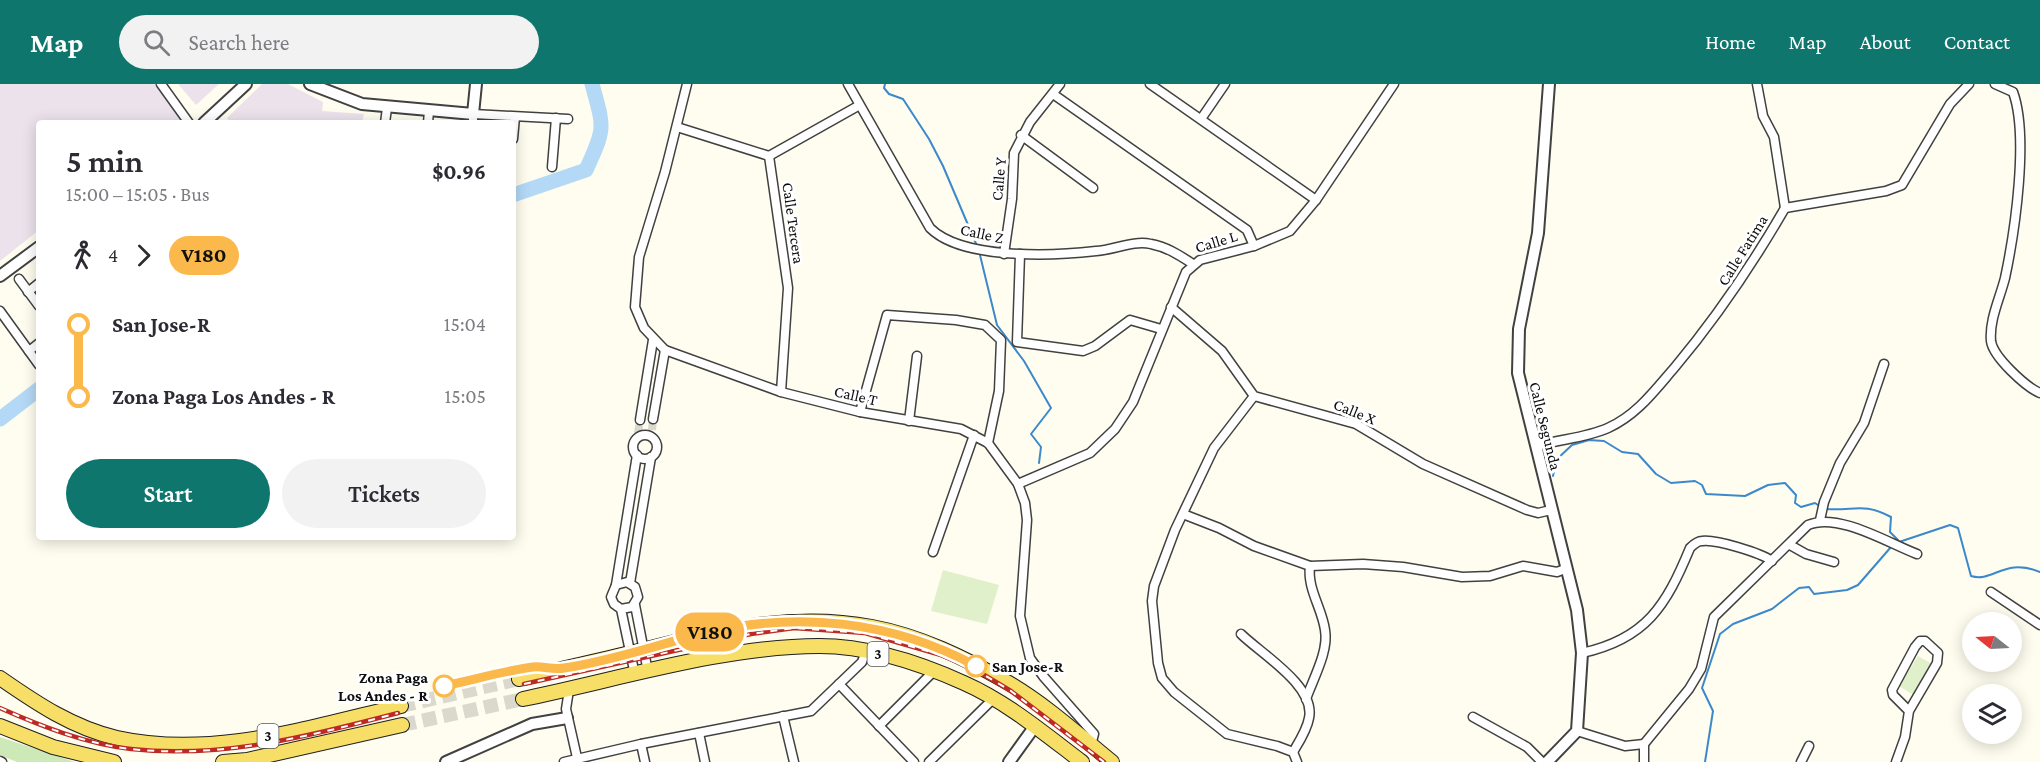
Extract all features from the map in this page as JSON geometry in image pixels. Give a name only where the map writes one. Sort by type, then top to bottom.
[{"type":"main road","name":"3","points":[[519,679],[708,632],[774,623],[814,622],[874,628],[933,646],[1009,683],[1113,762]]},
{"type":"main road","name":"3","points":[[524,699],[763,649],[821,646],[866,651],[934,671],[993,699],[1035,726],[1082,762]]},
{"type":"main road","name":"3","points":[[0,678],[53,713],[98,732],[118,738],[156,744],[247,741],[402,706]]},
{"type":"main road","points":[[0,686],[48,717],[98,732]]},
{"type":"main road","points":[[0,724],[53,747],[112,762]]},
{"type":"main road","name":"3","points":[[223,762],[312,746],[402,725]]},
{"type":"street","points":[[161,84],[187,120]]},
{"type":"street","points":[[207,120],[246,84]]},
{"type":"street","points":[[310,84],[349,101],[387,108],[429,111],[473,119],[515,117],[568,119]]},
{"type":"street","points":[[473,119],[476,84]]},
{"type":"street","name":"Calle T","points":[[687,84],[677,127],[639,257],[635,307],[638,318],[653,340],[665,350],[781,392],[860,412],[961,429],[988,443],[1018,484],[1027,520],[1021,594],[1021,630],[1030,658],[1094,734],[1091,745]]},
{"type":"street","name":"Calle Z","points":[[848,84],[858,105],[936,234],[953,243],[1004,254],[1097,252],[1150,244],[1173,251],[1193,264]]},
{"type":"street","name":"Calle Y","points":[[1004,254],[1012,200],[1014,153],[1021,135],[1060,84]]},
{"type":"street","points":[[1150,84],[1316,200]]},
{"type":"street","points":[[1201,118],[1225,84]]},
{"type":"street","name":"Calle L","points":[[1018,484],[1090,453],[1102,444],[1133,402],[1186,272],[1193,264],[1254,246],[1290,231],[1316,200],[1394,84]]},
{"type":"street","name":"Calle Segunda","points":[[1549,84],[1537,244],[1517,348],[1518,374],[1577,610],[1582,653],[1577,731]]},
{"type":"street","points":[[1757,84],[1762,116],[1774,137],[1785,208]]},
{"type":"street","name":"Calle Fatima","points":[[1537,446],[1607,429],[1630,416],[1648,399],[1716,317],[1754,262],[1785,208],[1886,191],[1902,185],[1950,104],[1969,84]]},
{"type":"street","points":[[1995,84],[2013,92],[2019,109],[2020,137],[2008,256],[1991,328],[1991,344],[2023,384],[2040,393]]},
{"type":"street","points":[[1053,94],[1247,230],[1254,246]]},
{"type":"street","points":[[677,127],[770,156],[858,105]]},
{"type":"street","points":[[386,120],[387,108]]},
{"type":"street","points":[[428,120],[429,111]]},
{"type":"street","points":[[552,167],[556,118]]},
{"type":"street","points":[[1021,135],[1093,188]]},
{"type":"street","name":"Calle Tercera","points":[[770,156],[788,288],[781,392]]},
{"type":"street","points":[[0,276],[36,251]]},
{"type":"street","points":[[1020,254],[1017,342],[1083,351],[1095,346],[1130,320],[1161,329]]},
{"type":"street","points":[[19,279],[36,302]]},
{"type":"street","points":[[28,291],[36,285]]},
{"type":"street","points":[[1171,307],[1222,351],[1254,396],[1214,448],[1183,514],[1154,586],[1152,601],[1158,663],[1162,678],[1174,692],[1227,734],[1293,752]]},
{"type":"street","points":[[0,311],[36,361]]},
{"type":"street","points":[[860,412],[888,315],[956,320],[985,326],[1001,340],[999,391],[988,443]]},
{"type":"street","points":[[640,420],[653,340]]},
{"type":"street","points":[[29,351],[36,345]]},
{"type":"street","points":[[653,419],[665,350]]},
{"type":"street","points":[[909,421],[917,356]]},
{"type":"street","points":[[1644,762],[1644,744],[1689,689],[1701,669],[1714,617],[1790,545],[1822,511],[1840,463],[1864,423],[1884,364]]},
{"type":"street","points":[[646,378],[659,381]]},
{"type":"street","name":"Calle X","points":[[1254,396],[1356,424],[1423,464],[1538,513],[1551,510]]},
{"type":"street","points":[[630,583],[651,458],[657,451],[652,430]]},
{"type":"street","points":[[642,674],[638,651],[621,609],[614,604],[611,597],[637,455],[634,444],[638,435],[645,435],[655,440]]},
{"type":"street","points":[[933,552],[974,435]]},
{"type":"street","points":[[637,455],[644,459],[651,458]]},
{"type":"street","points":[[1822,511],[1888,543],[1917,554]]},
{"type":"street","points":[[1183,514],[1254,546],[1310,566],[1363,564],[1472,578],[1490,576],[1523,566],[1557,572],[1565,569]]},
{"type":"street","points":[[1582,653],[1633,634],[1651,620],[1670,595],[1690,548],[1695,543],[1702,541],[1717,543],[1765,555],[1772,561]]},
{"type":"street","points":[[1790,545],[1806,554],[1834,562]]},
{"type":"street","points":[[1306,699],[1322,655],[1326,633],[1309,577],[1310,566]]},
{"type":"street","points":[[615,585],[623,582],[630,583],[638,592],[634,605],[642,674]]},
{"type":"street","points":[[1991,592],[2040,625]]},
{"type":"street","points":[[621,609],[628,609],[634,605]]},
{"type":"street","points":[[1241,634],[1258,651],[1286,671],[1306,699],[1310,717],[1293,752],[1297,762]]},
{"type":"street","points":[[1896,762],[1905,737],[1909,711],[1937,663],[1938,653],[1925,641],[1920,641],[1915,647],[1892,690],[1893,695],[1909,711]]},
{"type":"street","points":[[564,762],[578,761],[641,744],[811,711],[862,662],[866,651]]},
{"type":"street","points":[[879,726],[934,671]]},
{"type":"street","points":[[839,684],[914,762]]},
{"type":"street","points":[[569,690],[565,704],[578,761]]},
{"type":"street","points":[[929,762],[993,699]]},
{"type":"street","points":[[783,716],[794,762]]},
{"type":"street","points":[[1473,717],[1527,747],[1542,762]]},
{"type":"street","points":[[446,762],[532,724],[567,718]]},
{"type":"street","points":[[1009,762],[1035,726]]},
{"type":"street","points":[[1547,762],[1577,731],[1625,746],[1644,744]]},
{"type":"street","points":[[699,733],[705,762]]},
{"type":"street","points":[[641,744],[645,762]]},
{"type":"street","points":[[1801,762],[1809,746]]},
{"type":"shaded area","points":[[0,84],[155,84],[182,120],[36,120],[36,232],[0,261]]},
{"type":"shaded area","points":[[178,84],[219,84],[196,105]]},
{"type":"shaded area","points":[[262,84],[288,84],[323,102],[322,111],[364,114],[363,120],[229,120],[227,118]]},
{"type":"green space","points":[[943,570],[999,585],[987,624],[931,611]]},
{"type":"green space","points":[[1918,656],[1934,665],[1915,696],[1899,686]]},
{"type":"green space","points":[[0,737],[75,762],[17,762],[0,755]]},
{"type":"waterway","points":[[516,194],[586,170],[597,145],[601,127],[592,84]]},
{"type":"waterway","points":[[885,84],[884,88],[889,94],[903,99],[929,139],[977,246]]},
{"type":"waterway","points":[[979,251],[997,325],[1024,361],[1051,408],[1031,434],[1041,447],[1039,463]]},
{"type":"waterway","points":[[0,419],[36,391]]},
{"type":"waterway","points":[[1553,476],[1556,460],[1572,445],[1589,440],[1604,441],[1622,452],[1638,454],[1656,474],[1671,483],[1695,481],[1702,485],[1706,494],[1745,496],[1768,485],[1785,483],[1796,495],[1795,503],[1801,507],[1815,503],[1821,507]]},
{"type":"waterway","points":[[1826,509],[1866,508],[1881,512],[1891,517],[1890,532],[1898,540]]},
{"type":"waterway","points":[[1896,543],[1950,525],[1958,528],[1971,576],[1986,576],[2017,567],[2040,572]]},
{"type":"waterway","points":[[1705,762],[1713,711],[1702,688],[1720,634],[1733,624],[1772,609],[1799,588],[1809,587],[1814,594],[1847,590],[1858,585],[1891,547]]},
{"type":"tunnel","points":[[652,430],[653,419]]},
{"type":"tunnel","points":[[638,433],[640,420]]},
{"type":"tunnel","points":[[401,706],[519,679]]},
{"type":"tunnel","points":[[402,725],[523,699]]},
{"type":"railway","points":[[524,684],[751,634],[794,628],[865,633],[941,655],[976,670],[1011,691],[1104,762]]},
{"type":"railway","points":[[0,708],[81,739],[114,747],[165,751],[199,751],[266,743],[332,730],[398,713]]},
{"type":"bus line","name":"V180","points":[[444,686],[533,667],[562,669],[645,650],[708,632],[774,623],[814,622],[874,628],[900,634],[933,646],[976,666]]},
{"type":"place","name":"San Jose-R","points":[[976,666]]},
{"type":"place","name":"Zona Paga Los Andes - R","points":[[444,686]]}]
